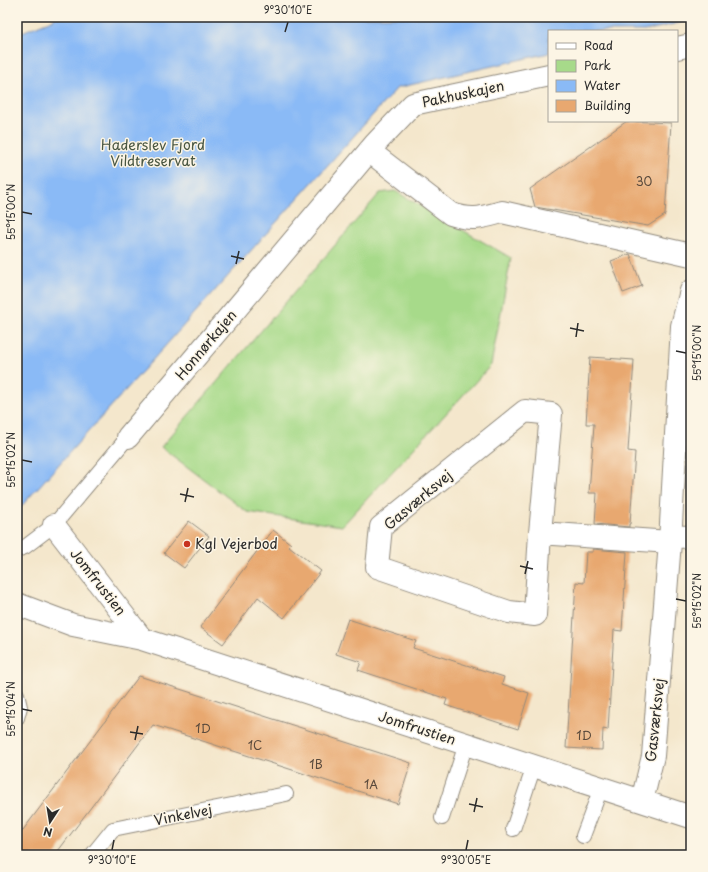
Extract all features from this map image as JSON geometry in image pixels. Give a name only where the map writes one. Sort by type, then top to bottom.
[{"type":"street","points":[[678,48],[691,45]]},
{"type":"street","name":"Pakhuskajen","points":[[387,130],[413,104],[548,75]]},
{"type":"street","name":"Honnørkajen","points":[[128,437],[387,130]]},
{"type":"street","points":[[369,151],[451,214],[465,219],[481,218],[502,212],[691,255]]},
{"type":"street","name":"Gasværksvej","points":[[642,801],[653,756],[677,538],[682,326],[691,292]]},
{"type":"street","name":"Gasværksvej","points":[[525,411],[551,414],[540,533],[535,615],[509,612],[377,567],[381,527],[525,411]]},
{"type":"street","name":"Jomfrustien","points":[[54,525],[142,639]]},
{"type":"street","points":[[540,533],[677,538]]},
{"type":"street","name":"Jomfrustien","points":[[17,604],[73,625],[142,639],[691,817]]},
{"type":"lane","name":"Honnørkajen","points":[[17,550],[25,547],[54,525],[128,437]]},
{"type":"lane","points":[[17,694],[20,707],[17,718]]},
{"type":"lane","points":[[442,818],[466,744]]},
{"type":"lane","points":[[513,829],[534,766]]},
{"type":"lane","points":[[583,836],[601,788]]},
{"type":"lane","name":"Vinkelvej","points":[[92,855],[113,829],[286,794]]},
{"type":"green space","points":[[395,191],[511,258],[491,365],[342,526],[247,512],[161,447],[380,193]]},
{"type":"water","name":"Haderslev Fjord Vildtreservat","points":[[55,17],[691,17],[691,20],[648,30],[548,30],[548,53],[397,88],[17,511],[17,34],[54,19]]},
{"type":"building","points":[[626,122],[671,123],[665,215],[648,226],[535,207],[530,189]]},
{"type":"building","points":[[630,254],[642,286],[623,293],[611,261]]},
{"type":"building","points":[[590,357],[634,360],[628,451],[635,452],[629,527],[595,524],[597,493],[589,493],[594,424],[586,424]]},
{"type":"building","name":"Kgl Vejerbod","points":[[189,521],[209,536],[184,568],[164,553]]},
{"type":"building","points":[[273,530],[291,544],[289,546],[321,571],[284,618],[258,597],[223,644],[200,627]]},
{"type":"building","points":[[593,549],[627,552],[622,631],[614,630],[608,730],[603,729],[602,750],[566,748],[576,582],[584,583],[586,552],[593,552]]},
{"type":"building","points":[[348,619],[416,641],[413,648],[504,677],[502,684],[529,693],[518,729],[445,705],[447,699],[358,670],[361,662],[336,654]]},
{"type":"building","points":[[139,676],[411,763],[398,804],[153,725],[55,855],[17,855],[17,838]]},
{"type":"place","name":"Kgl Vejerbod","points":[[187,544]]}]
